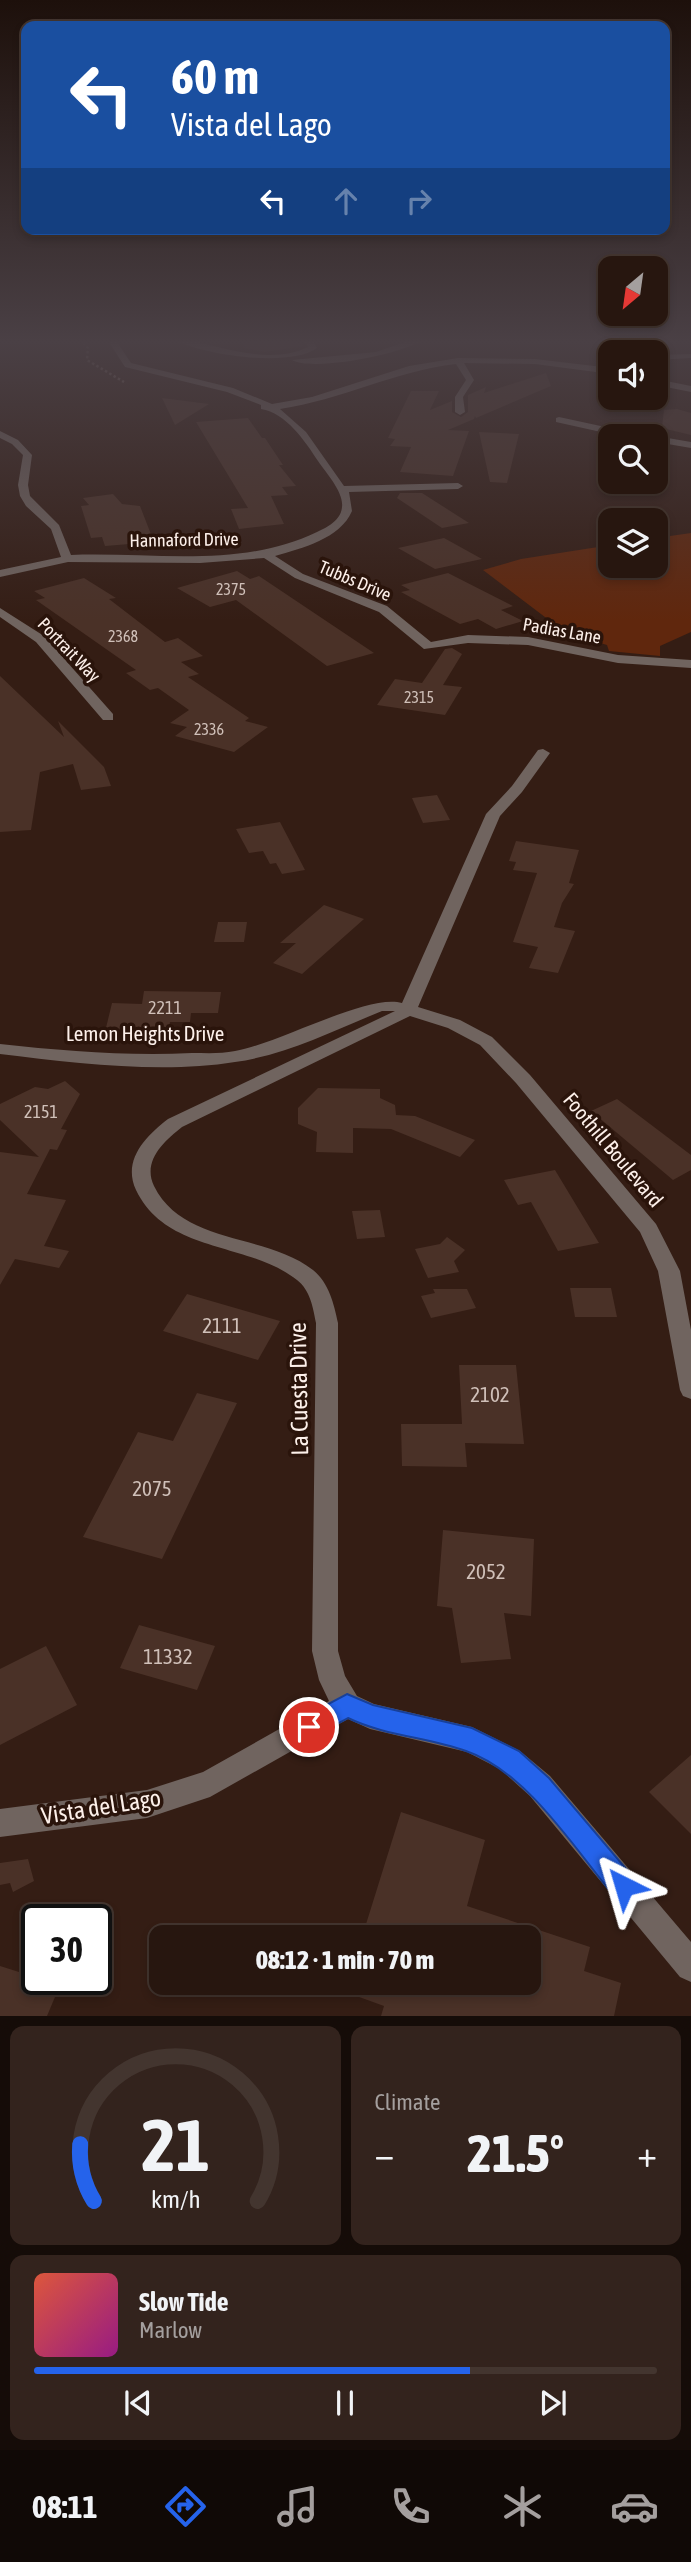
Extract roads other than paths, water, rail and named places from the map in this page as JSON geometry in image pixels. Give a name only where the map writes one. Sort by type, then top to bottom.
[{"type":"street","points":[[299,433],[342,489],[458,486]]},
{"type":"street","points":[[0,434],[26,450],[30,458],[25,495],[32,506],[54,525],[67,559]]},
{"type":"street","points":[[668,441],[691,445]]},
{"type":"street","name":"Hannaford Drive","points":[[0,574],[67,559],[214,561],[265,554],[312,540],[334,528],[349,508],[342,489]]},
{"type":"street","name":"Tubbs Drive","points":[[265,554],[299,576],[383,609],[428,646]]},
{"type":"street","name":"Portrait Way","points":[[0,612],[40,639],[108,718]]},
{"type":"street","name":"Padias Lane","points":[[428,646],[468,639],[528,641],[618,659],[691,664]]},
{"type":"street","points":[[408,1009],[494,814],[517,789],[543,753]]},
{"type":"street","name":"Lemon Heights Drive","points":[[0,1049],[90,1059],[224,1058],[283,1044],[379,1006],[408,1009]]},
{"type":"street","name":"Foothill Boulevard","points":[[408,1009],[454,1024],[486,1041],[523,1079],[649,1229],[669,1271],[691,1390]]},
{"type":"street","name":"La Cuesta Drive","points":[[347,1705],[332,1680],[325,1651],[327,1323],[320,1293],[306,1276],[286,1263],[197,1233],[170,1217],[154,1204],[140,1174],[143,1158],[154,1141],[175,1123],[394,1021],[408,1009]]},
{"type":"street","points":[[347,1705],[370,1716],[472,1740],[510,1760],[540,1786],[691,1966]]},
{"type":"street","name":"Vista del Lago","points":[[0,1823],[147,1804],[210,1783],[347,1705]]}]
